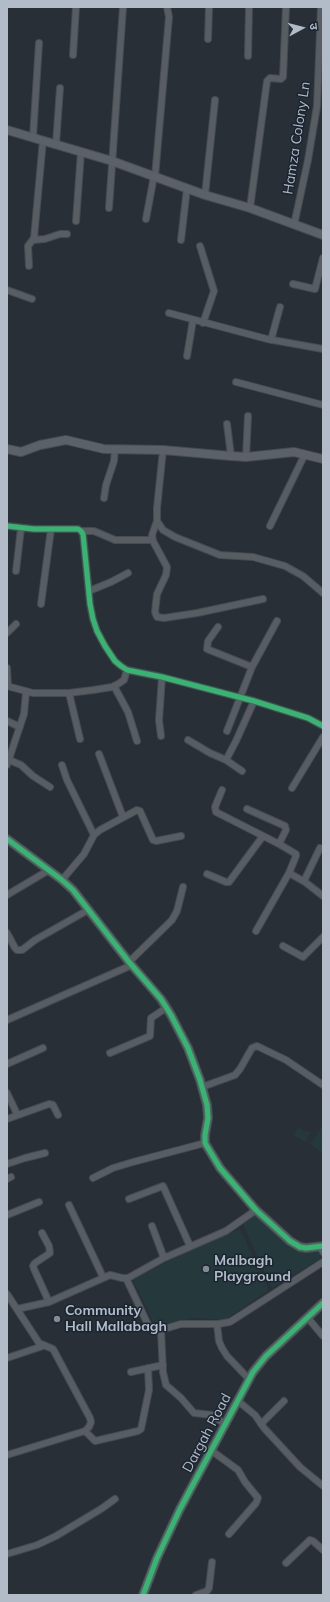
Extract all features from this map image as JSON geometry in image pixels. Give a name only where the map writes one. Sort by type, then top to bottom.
[{"type":"street","points":[[73,55],[76,7]]},
{"type":"street","points":[[109,208],[123,7]]},
{"type":"street","points":[[146,219],[155,176],[169,17],[166,11],[167,7]]},
{"type":"street","points":[[208,39],[209,7]]},
{"type":"street","points":[[248,56],[249,7]]},
{"type":"street","points":[[250,208],[268,81],[270,78],[281,79],[284,77],[286,7]]},
{"type":"street","name":"Hamza Colony Ln","points":[[294,225],[318,106],[321,7]]},
{"type":"street","points":[[33,137],[39,43]]},
{"type":"street","points":[[56,144],[60,88]]},
{"type":"street","points":[[205,195],[215,100]]},
{"type":"street","points":[[7,130],[112,161],[205,195],[250,208],[323,235]]},
{"type":"street","points":[[29,266],[28,246],[33,240],[37,213],[43,140]]},
{"type":"street","points":[[76,221],[81,152]]},
{"type":"street","points":[[181,240],[187,188]]},
{"type":"street","points":[[33,240],[45,239],[60,234],[67,234]]},
{"type":"street","points":[[200,246],[214,292],[203,323]]},
{"type":"street","points":[[293,284],[315,289],[323,258]]},
{"type":"street","points":[[7,290],[32,299]]},
{"type":"street","points":[[271,340],[280,307]]},
{"type":"street","points":[[169,313],[271,340],[323,349]]},
{"type":"street","points":[[187,356],[193,320]]},
{"type":"street","points":[[236,382],[323,405]]},
{"type":"street","points":[[246,457],[248,416]]},
{"type":"street","points":[[227,424],[231,456]]},
{"type":"street","points":[[7,449],[21,452],[40,445],[66,440],[98,449],[163,450],[246,457],[294,452],[323,459]]},
{"type":"street","points":[[104,498],[106,485],[114,461],[115,449]]},
{"type":"street","points":[[163,450],[157,521],[152,535],[166,567],[166,575],[157,594],[155,612],[157,616],[164,618],[197,613],[263,599]]},
{"type":"street","points":[[270,526],[305,454]]},
{"type":"street","points":[[157,521],[163,530],[175,537],[220,554],[253,557],[285,566],[303,576],[323,594]]},
{"type":"street","points":[[7,526],[21,528],[94,530],[115,540],[153,540]]},
{"type":"street","points":[[16,571],[21,528]]},
{"type":"street","points":[[41,604],[50,529]]},
{"type":"street","points":[[81,530],[83,534],[93,619],[97,631],[115,661],[127,670],[162,677],[254,701],[302,716],[323,726]]},
{"type":"street","points":[[89,591],[128,573]]},
{"type":"street","points":[[227,731],[252,668],[277,622]]},
{"type":"street","points":[[7,634],[16,624]]},
{"type":"street","points":[[218,627],[208,641],[207,649],[252,668]]},
{"type":"street","points":[[7,668],[7,686],[26,692],[69,693],[114,686],[124,680],[127,670]]},
{"type":"street","points":[[161,736],[159,720],[162,677]]},
{"type":"street","points":[[114,686],[128,712],[137,741]]},
{"type":"street","points":[[26,692],[26,702],[20,727],[8,761],[21,765],[33,776],[50,787]]},
{"type":"street","points":[[69,693],[80,738]]},
{"type":"street","points":[[226,760],[254,701]]},
{"type":"street","points":[[7,721],[20,727]]},
{"type":"street","points":[[292,788],[323,737]]},
{"type":"street","points":[[188,740],[210,753],[226,760],[242,771]]},
{"type":"street","points":[[99,754],[122,817]]},
{"type":"street","points":[[62,765],[94,835]]},
{"type":"street","points":[[222,790],[214,810],[280,844],[296,854],[289,873],[256,930]]},
{"type":"street","points":[[247,809],[285,826],[286,830],[280,844]]},
{"type":"street","points":[[62,880],[84,854],[94,835],[136,810],[140,811],[154,841],[181,836]]},
{"type":"street","points":[[208,874],[229,882],[263,836]]},
{"type":"street","points":[[7,839],[62,880],[72,890],[131,964],[151,986],[166,1008],[188,1048],[202,1087],[207,1105],[208,1118],[205,1143],[220,1168],[256,1210],[290,1241],[300,1247],[322,1248]]},
{"type":"street","points":[[304,881],[320,848]]},
{"type":"street","points":[[7,895],[49,870]]},
{"type":"street","points":[[289,873],[304,881],[323,896]]},
{"type":"street","points":[[7,1020],[131,964],[172,920],[177,911],[183,887]]},
{"type":"street","points":[[7,933],[15,948],[17,950],[22,950],[35,940],[88,910]]},
{"type":"street","points":[[282,946],[303,957],[323,937]]},
{"type":"street","points":[[110,1053],[150,1036],[151,1018],[166,1008]]},
{"type":"street","points":[[202,1087],[235,1075],[252,1048],[257,1046],[286,1060],[323,1085]]},
{"type":"street","points":[[7,1064],[43,1048]]},
{"type":"street","points":[[7,1093],[17,1114]]},
{"type":"street","points":[[7,1119],[17,1114],[49,1104],[53,1105],[58,1115]]},
{"type":"street","points":[[93,1178],[113,1168],[205,1143]]},
{"type":"street","points":[[7,1164],[45,1153]]},
{"type":"street","points":[[129,1199],[163,1186],[190,1246]]},
{"type":"street","points":[[7,1215],[39,1202]]},
{"type":"street","points":[[70,1205],[103,1277]]},
{"type":"street","points":[[17,1309],[49,1302],[103,1277],[113,1275],[126,1278],[164,1258],[226,1231],[256,1210]]},
{"type":"street","points":[[152,1226],[164,1258]]},
{"type":"street","points":[[42,1233],[51,1250],[50,1253],[33,1266],[49,1302]]},
{"type":"street","points":[[126,1278],[150,1329],[154,1331],[190,1323],[226,1324],[235,1320],[323,1262]]},
{"type":"street","points":[[7,1294],[39,1343],[43,1346]]},
{"type":"street","name":"Dargah Road","points":[[143,1595],[150,1575],[180,1509],[226,1425],[249,1379],[266,1356],[323,1303]]},
{"type":"street","points":[[307,1317],[323,1336]]},
{"type":"street","points":[[217,1324],[219,1341],[222,1348],[227,1356],[249,1379]]},
{"type":"street","points":[[161,1330],[164,1379],[166,1385],[181,1398],[191,1411],[194,1413],[212,1415],[226,1425]]},
{"type":"street","points":[[7,1358],[43,1346],[49,1347],[53,1350],[90,1418],[89,1427],[85,1430],[7,1455]]},
{"type":"street","points":[[131,1372],[163,1365]]},
{"type":"street","points":[[85,1430],[95,1441],[141,1429],[149,1390],[148,1368]]},
{"type":"street","points":[[261,1424],[284,1401]]},
{"type":"street","points":[[238,1402],[255,1415],[261,1424],[300,1467],[323,1486]]},
{"type":"street","points":[[212,1451],[238,1470],[245,1482],[258,1498],[256,1503],[229,1534]]},
{"type":"street","points":[[7,1554],[37,1545],[56,1536],[116,1498]]},
{"type":"street","points":[[286,1563],[310,1540],[323,1550]]},
{"type":"street","points":[[196,1595],[209,1588],[212,1562]]},
{"type":"green space","points":[[323,1126],[323,1153],[310,1144]]},
{"type":"green space","points":[[298,1128],[307,1132],[312,1131],[305,1142],[293,1135]]},
{"type":"green space","points":[[257,1213],[291,1245],[319,1250],[323,1257],[272,1288],[243,1225]]},
{"type":"green space","name":"Malbagh Playground","points":[[240,1229],[269,1290],[225,1320],[194,1318],[155,1326],[133,1280],[174,1258]]},
{"type":"cycle path","points":[[7,526],[34,529],[78,529],[81,531],[83,534],[90,604],[93,619],[97,631],[105,646],[115,661],[127,670],[162,677],[254,701],[308,718],[323,726]]},
{"type":"cycle path","points":[[7,839],[73,890],[129,962],[161,999],[188,1048],[200,1080],[207,1105],[208,1118],[205,1143],[220,1168],[256,1210],[290,1241],[300,1247],[306,1248],[323,1246]]},
{"type":"cycle path","points":[[143,1595],[157,1558],[180,1509],[253,1372],[266,1356],[323,1303]]},
{"type":"place","name":"Malbagh Playground","points":[[206,1269]]},
{"type":"place","name":"Community Hall Mallabagh","points":[[57,1319]]}]
